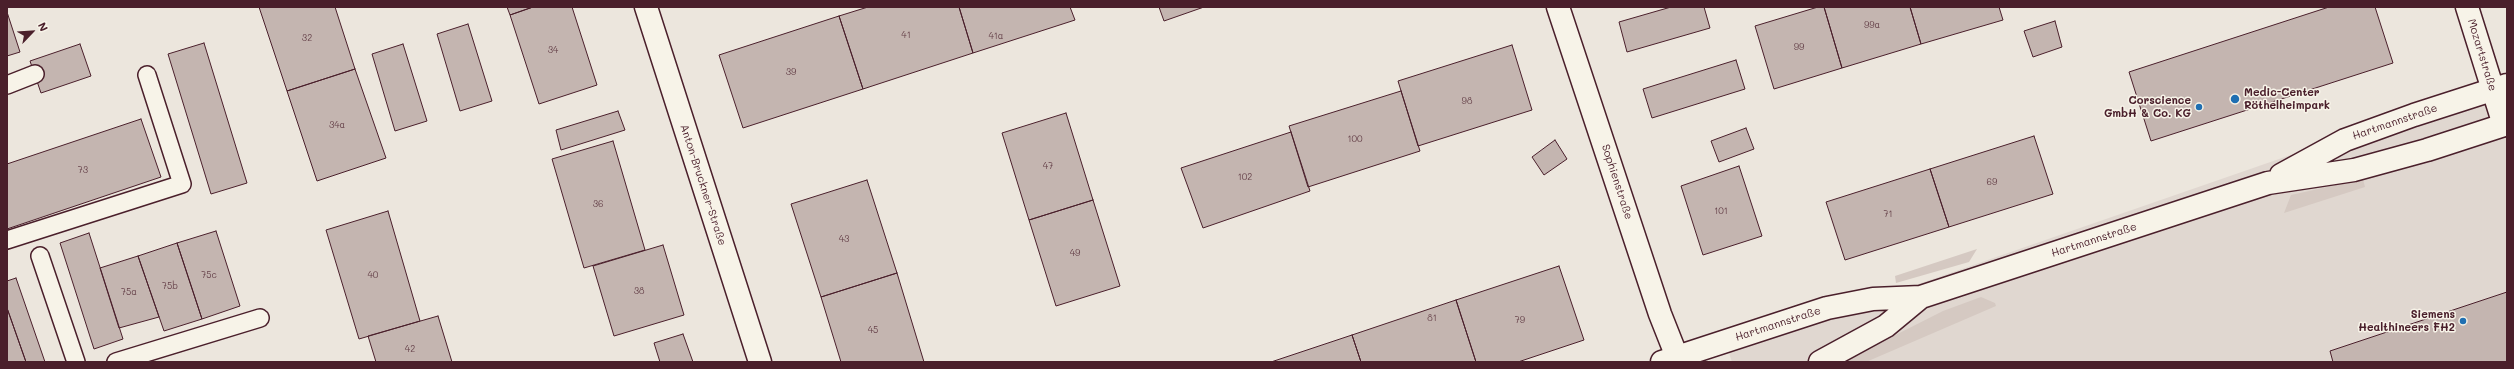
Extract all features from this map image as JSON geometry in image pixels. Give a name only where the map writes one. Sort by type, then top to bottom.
[{"type":"street","name":"Anton-Bruckner-Straße","points":[[646,7],[760,362]]},
{"type":"street","name":"Sophienstraße","points":[[1558,7],[1658,306],[1673,360]]},
{"type":"street","name":"Mozartstraße","points":[[2467,7],[2500,87],[2505,125]]},
{"type":"street","name":"Hartmannstraße","points":[[2268,183],[2345,140],[2500,87]]},
{"type":"street","name":"Hartmannstraße","points":[[1673,360],[1827,308],[1873,299],[1921,297],[2268,183],[2354,170],[2427,150],[2505,125]]},
{"type":"street","name":"Hartmannstraße","points":[[1820,362],[1886,326],[1921,297]]},
{"type":"lane","points":[[7,85],[35,74]]},
{"type":"lane","points":[[7,240],[182,184],[147,75]]},
{"type":"lane","points":[[40,256],[76,362]]},
{"type":"lane","points":[[116,362],[260,318]]},
{"type":"shaded area","points":[[2507,80],[2507,362],[1732,362],[1728,350]]},
{"type":"shaded area","points":[[2363,179],[2365,187],[2284,213],[2291,195]]},
{"type":"shaded area","points":[[1977,249],[1969,262],[1896,283],[1895,276]]},
{"type":"shaded area","points":[[1981,297],[1995,303],[1996,306],[1866,362],[1842,362],[1943,311]]},
{"type":"building","points":[[259,7],[335,7],[355,69],[287,91]]},
{"type":"building","points":[[507,7],[533,7],[510,15]]},
{"type":"building","points":[[533,7],[572,7],[597,85],[539,104],[510,15]]},
{"type":"building","points":[[868,7],[959,7],[973,53],[863,89],[839,16]]},
{"type":"building","points":[[959,7],[1070,7],[1075,20],[973,53]]},
{"type":"building","points":[[1159,7],[1204,7],[1164,21]]},
{"type":"building","points":[[1671,7],[1704,7],[1710,28],[1627,52],[1619,22]]},
{"type":"building","points":[[1818,7],[1824,7],[1842,68],[1774,89],[1755,26]]},
{"type":"building","points":[[1824,7],[1910,7],[1921,44],[1842,68]]},
{"type":"building","points":[[1910,7],[1999,7],[2003,20],[1921,44]]},
{"type":"building","name":"Corscience GmbH & Co. KG","points":[[2329,7],[2375,7],[2393,63],[2151,141],[2129,72]]},
{"type":"building","points":[[7,12],[20,52],[7,56]]},
{"type":"building","points":[[839,16],[863,89],[743,128],[719,55]]},
{"type":"building","points":[[2055,21],[2062,47],[2033,57],[2024,31]]},
{"type":"building","points":[[468,24],[492,101],[460,111],[437,34]]},
{"type":"building","points":[[204,43],[247,183],[211,194],[168,54]]},
{"type":"building","points":[[80,44],[91,76],[41,93],[30,61]]},
{"type":"building","points":[[403,44],[427,121],[395,131],[372,54]]},
{"type":"building","points":[[1512,45],[1532,110],[1418,146],[1398,81]]},
{"type":"building","points":[[1736,60],[1745,89],[1652,118],[1643,89]]},
{"type":"building","points":[[355,69],[386,158],[317,181],[287,91]]},
{"type":"building","points":[[1401,91],[1420,151],[1308,187],[1289,126]]},
{"type":"building","points":[[618,111],[625,130],[561,150],[556,130]]},
{"type":"building","points":[[1066,113],[1093,200],[1029,220],[1002,133]]},
{"type":"building","points":[[141,119],[161,177],[7,229],[7,164]]},
{"type":"building","points":[[1746,128],[1754,149],[1719,162],[1711,141]]},
{"type":"building","points":[[1291,132],[1310,191],[1203,228],[1181,168]]},
{"type":"building","points":[[2034,136],[2053,194],[1949,227],[1930,169]]},
{"type":"building","points":[[1555,140],[1567,159],[1544,175],[1532,157]]},
{"type":"building","points":[[613,141],[645,250],[584,268],[552,159]]},
{"type":"building","points":[[1739,166],[1762,236],[1703,255],[1681,186]]},
{"type":"building","points":[[1930,169],[1949,227],[1845,260],[1826,202]]},
{"type":"building","points":[[867,180],[897,273],[821,297],[791,204]]},
{"type":"building","points":[[1093,200],[1120,286],[1056,306],[1029,220]]},
{"type":"building","points":[[388,211],[420,321],[359,339],[326,230]]},
{"type":"building","points":[[216,231],[240,306],[202,319],[177,243]]},
{"type":"building","points":[[89,233],[123,339],[94,349],[60,243]]},
{"type":"building","points":[[177,243],[202,319],[164,331],[138,256]]},
{"type":"building","points":[[663,245],[684,315],[614,336],[593,266]]},
{"type":"building","points":[[138,256],[159,317],[119,328],[100,268]]},
{"type":"building","points":[[1559,266],[1584,340],[1518,362],[1476,362],[1456,300]]},
{"type":"building","points":[[897,273],[924,362],[841,362],[821,297]]},
{"type":"building","points":[[16,278],[45,362],[26,362],[7,308],[7,281]]},
{"type":"building","name":"Siemens Healthineers FH2","points":[[2507,292],[2507,362],[2333,362],[2330,351]]},
{"type":"building","points":[[1456,300],[1476,362],[1361,362],[1352,335]]},
{"type":"building","points":[[7,308],[26,362],[7,362]]},
{"type":"building","points":[[438,316],[452,362],[376,362],[368,336]]},
{"type":"building","points":[[683,334],[693,362],[660,362],[654,343]]},
{"type":"building","points":[[1352,335],[1361,362],[1271,362]]},
{"type":"place","name":"Medic-Center Röthelheimpark","points":[[2235,99]]},
{"type":"place","name":"Corscience GmbH & Co. KG","points":[[2199,107]]},
{"type":"place","name":"Siemens Healthineers FH2","points":[[2463,321]]}]
